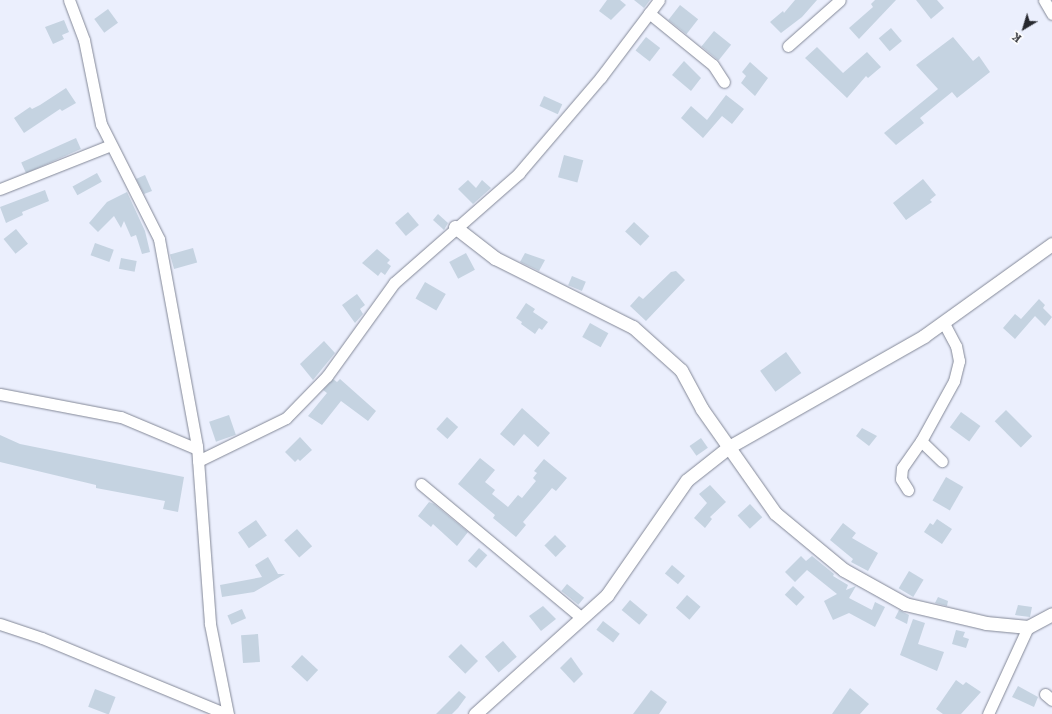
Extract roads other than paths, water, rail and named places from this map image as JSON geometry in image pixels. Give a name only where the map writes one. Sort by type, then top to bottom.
[{"type":"street","points":[[69,0],[84,40],[101,124],[159,239],[197,449],[210,624],[227,714]]},
{"type":"street","points":[[198,461],[286,418],[326,376],[394,283],[455,227],[519,173],[601,77],[659,0]]},
{"type":"street","points":[[788,46],[840,0]]},
{"type":"street","points":[[1044,0],[1052,14]]},
{"type":"street","points":[[649,13],[713,65],[724,82]]},
{"type":"street","points":[[0,190],[111,145]]},
{"type":"street","points":[[455,227],[495,258],[633,328],[681,370],[702,409],[775,513],[844,570],[905,604],[986,623],[1028,627],[1052,614]]},
{"type":"street","points":[[475,714],[607,595],[687,480],[729,447],[924,336],[1052,244]]},
{"type":"street","points":[[908,490],[901,479],[902,468],[920,441],[954,381],[959,361],[956,346],[944,322]]},
{"type":"street","points":[[0,394],[121,418],[197,449]]},
{"type":"street","points":[[920,441],[942,461]]},
{"type":"street","points":[[421,484],[582,618]]},
{"type":"street","points":[[0,624],[42,638],[227,714]]},
{"type":"street","points":[[988,714],[1028,627]]}]
